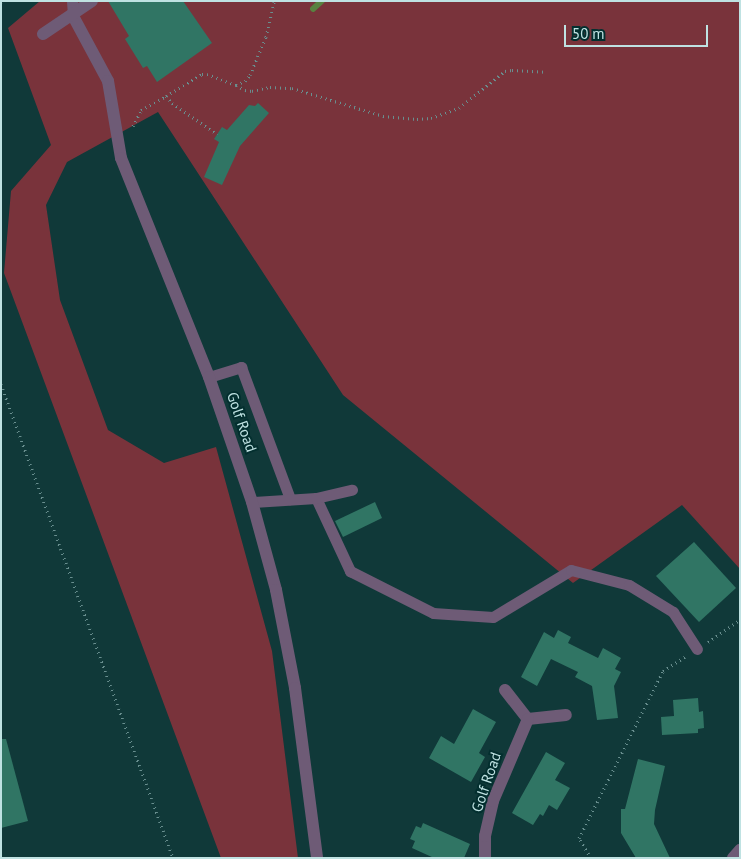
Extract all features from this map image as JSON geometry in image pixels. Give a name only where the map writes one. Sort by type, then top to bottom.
[{"type":"street","points":[[43,34],[73,16],[92,1]]},
{"type":"street","name":"Golf Road","points":[[73,16],[108,82],[121,158],[209,377],[252,502],[276,590],[295,688],[317,858]]},
{"type":"street","points":[[504,690],[528,719],[566,715]]},
{"type":"street","name":"Golf Road","points":[[485,858],[485,836],[493,801],[528,719]]},
{"type":"street","points":[[733,858],[740,850]]},
{"type":"lane","points":[[72,1],[73,16]]},
{"type":"lane","points":[[209,377],[241,367],[290,500]]},
{"type":"lane","points":[[252,502],[316,498],[352,490]]},
{"type":"lane","points":[[316,498],[350,571],[433,613],[492,617],[571,570],[629,585],[666,607],[673,612],[697,649]]},
{"type":"path","points":[[236,85],[250,75],[266,37],[274,2]]},
{"type":"path","points":[[118,142],[129,137],[135,118],[141,110],[207,74],[245,90],[292,88],[383,116],[417,119],[431,118],[459,108],[505,72],[512,70],[545,72]]},
{"type":"path","points":[[166,96],[172,103],[217,134]]},
{"type":"path","points":[[1,384],[173,858]]},
{"type":"path","points":[[591,858],[579,838],[663,672],[740,620]]},
{"type":"shaded area","points":[[40,1],[740,1],[740,569],[682,505],[573,583],[343,395],[158,112],[67,162],[46,205],[60,300],[108,430],[164,463],[216,447],[272,651],[298,858],[221,858],[4,273],[11,191],[51,145],[8,28]]},
{"type":"building","points":[[108,1],[183,1],[212,43],[157,82],[147,66],[143,68],[125,39],[129,36]]},
{"type":"building","points":[[258,103],[269,113],[240,146],[222,185],[204,177],[219,142],[214,139],[222,127],[227,130],[249,105],[255,106]]},
{"type":"building","points":[[375,502],[382,518],[343,537],[335,521]]},
{"type":"building","points":[[694,542],[736,588],[699,622],[656,576]]},
{"type":"building","points":[[558,630],[571,637],[568,643],[598,658],[603,648],[621,658],[615,669],[621,672],[614,686],[618,718],[597,720],[592,686],[575,677],[578,672],[551,659],[537,686],[521,677],[544,632],[554,638]]},
{"type":"building","points":[[698,698],[699,712],[703,711],[704,728],[698,729],[698,733],[662,735],[661,717],[674,716],[673,700]]},
{"type":"building","points":[[473,709],[496,722],[479,753],[485,757],[471,782],[429,758],[441,736],[454,744]]},
{"type":"building","points":[[1,739],[6,739],[28,821],[1,828]]},
{"type":"building","points":[[546,752],[565,763],[555,780],[570,788],[557,810],[549,805],[543,816],[540,814],[533,825],[512,813]]},
{"type":"building","points":[[638,759],[665,766],[655,810],[654,824],[670,858],[636,858],[621,833],[621,809],[625,809]]},
{"type":"building","points":[[423,823],[470,844],[464,858],[434,858],[412,848],[415,841],[410,839],[416,826],[421,828]]},
{"type":"waterway","points":[[313,9],[322,1]]}]
